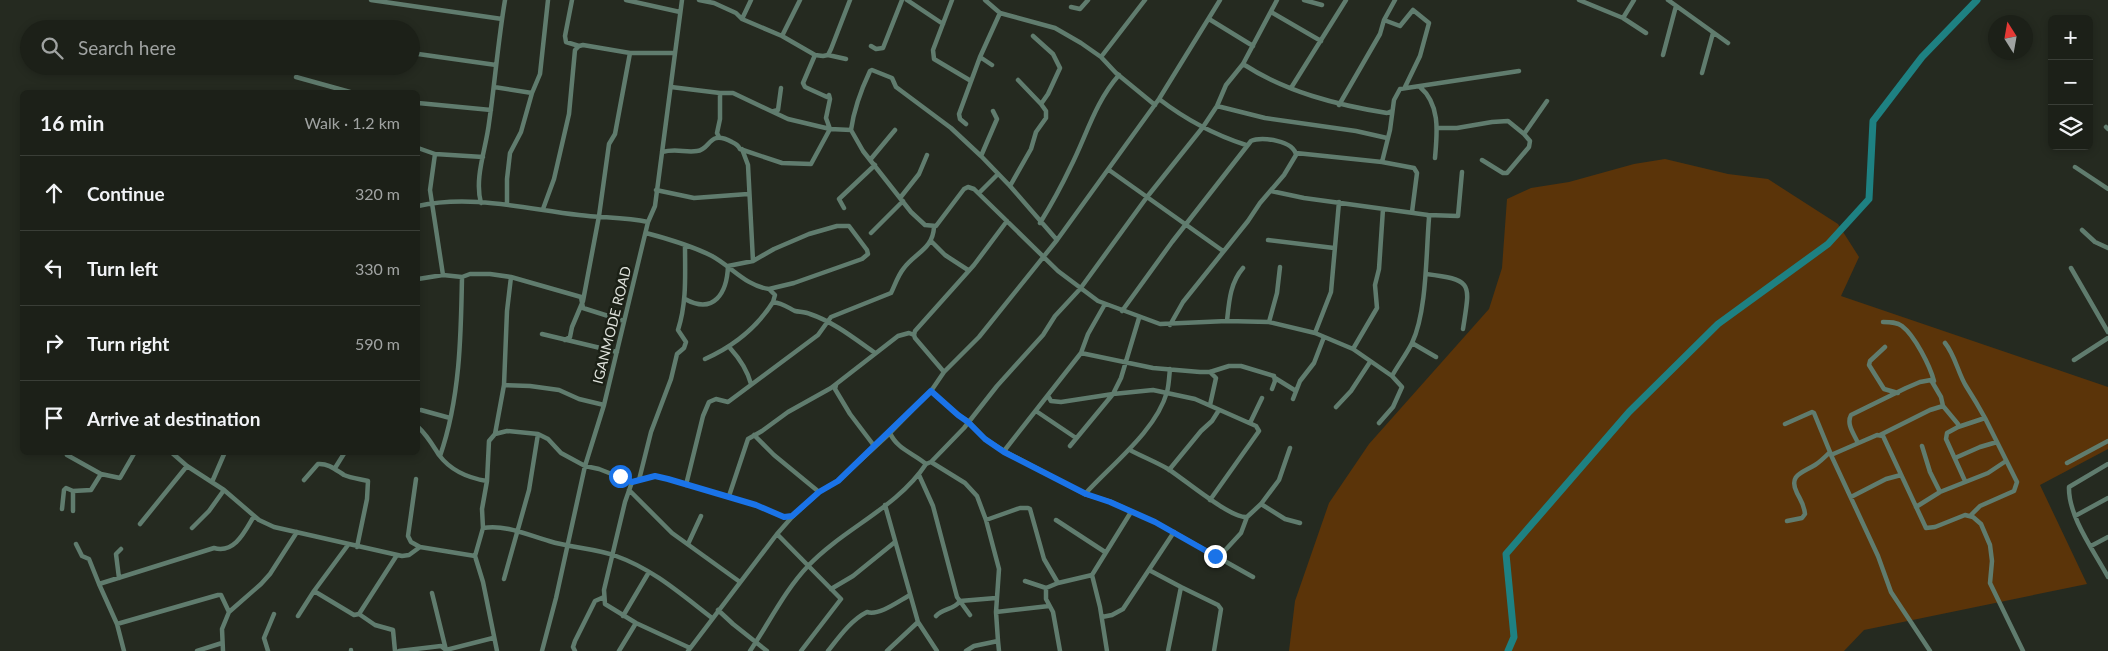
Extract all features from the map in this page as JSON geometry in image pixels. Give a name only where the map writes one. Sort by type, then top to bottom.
[{"type":"street","points":[[371,0],[502,19]]},
{"type":"street","points":[[481,203],[479,194],[483,158],[505,0]]},
{"type":"street","points":[[507,204],[510,153],[521,132],[532,93],[540,74],[548,0]]},
{"type":"street","points":[[572,0],[565,36],[566,42],[579,46],[584,45],[630,53],[675,53]]},
{"type":"street","points":[[626,0],[680,12]]},
{"type":"street","name":"IGANMODE ROAD","points":[[542,651],[556,598],[585,466],[604,405],[648,222],[655,206],[682,0]]},
{"type":"street","points":[[699,0],[714,3],[742,19],[782,36],[814,55],[823,56],[828,54],[846,60]]},
{"type":"street","points":[[742,19],[751,0]]},
{"type":"street","points":[[782,36],[800,0]]},
{"type":"street","points":[[828,54],[850,0]]},
{"type":"street","points":[[870,46],[883,48],[902,0]]},
{"type":"street","points":[[907,0],[943,24]]},
{"type":"street","points":[[952,0],[933,50],[934,59],[971,81]]},
{"type":"street","points":[[985,0],[1000,13],[1055,28],[1101,57],[1119,76],[1155,105]]},
{"type":"street","points":[[1071,7],[1080,9],[1088,0]]},
{"type":"street","points":[[1101,57],[1145,0]]},
{"type":"street","points":[[597,599],[623,616],[689,650],[776,534],[792,516],[819,492],[838,481],[876,447],[931,391],[944,372],[979,337],[1057,240],[1155,105],[1186,58],[1220,0]]},
{"type":"street","points":[[750,651],[807,567],[822,553],[896,498],[949,445],[1043,336],[1055,316],[1080,289],[1147,197],[1203,127],[1217,106],[1226,85],[1243,64],[1277,0]]},
{"type":"street","points":[[1304,0],[1322,5]]},
{"type":"street","points":[[1291,88],[1346,0]]},
{"type":"street","points":[[1339,105],[1380,34],[1384,20],[1395,0]]},
{"type":"street","points":[[1579,0],[1623,18],[1646,32]]},
{"type":"street","points":[[1623,18],[1634,0]]},
{"type":"street","points":[[1668,0],[1728,43]]},
{"type":"street","points":[[1663,55],[1676,6]]},
{"type":"street","points":[[1382,162],[1396,94],[1405,87],[1420,56],[1429,23],[1413,10],[1400,26],[1384,20]]},
{"type":"street","points":[[1272,12],[1321,41]]},
{"type":"street","points":[[966,124],[960,119],[959,114],[980,57],[1000,13]]},
{"type":"street","points":[[1209,18],[1253,46]]},
{"type":"street","points":[[1702,73],[1713,33]]},
{"type":"street","points":[[1033,36],[1053,54],[1060,67],[1048,94],[1041,104]]},
{"type":"street","points":[[543,209],[554,179],[569,114],[575,50],[579,46]]},
{"type":"street","points":[[624,321],[583,308],[583,301],[599,216],[609,144],[615,134],[630,53]]},
{"type":"street","points":[[420,54],[496,65]]},
{"type":"street","points":[[662,152],[674,149],[697,152],[705,148],[710,140],[719,138],[729,140],[752,154],[782,163],[811,164],[830,129],[826,118],[830,99],[829,95],[826,97],[806,87],[803,83],[814,55]]},
{"type":"street","points":[[980,57],[992,65]]},
{"type":"street","points":[[1243,64],[1258,74],[1339,105],[1387,113],[1392,111]]},
{"type":"street","points":[[934,227],[925,226],[901,199],[870,160],[851,130],[861,88],[872,70],[892,78],[896,87],[951,128],[1010,186],[1040,223],[1057,240]]},
{"type":"street","points":[[1405,87],[1420,87],[1519,71]]},
{"type":"street","points":[[1040,223],[1070,169],[1090,123],[1112,83],[1119,76]]},
{"type":"street","points":[[296,77],[343,90]]},
{"type":"street","points":[[1010,186],[1031,149],[1036,132],[1046,118],[1046,111],[1041,104],[1018,80]]},
{"type":"street","points":[[494,87],[532,93]]},
{"type":"street","points":[[671,87],[720,93],[733,92],[788,119],[830,129],[851,130]]},
{"type":"street","points":[[1420,87],[1430,98],[1438,128],[1435,158]]},
{"type":"street","points":[[774,111],[778,110],[781,88]]},
{"type":"street","points":[[719,138],[717,133],[720,119],[720,93]]},
{"type":"street","points":[[1159,99],[1203,127],[1246,145]]},
{"type":"street","points":[[1524,134],[1547,101]]},
{"type":"street","points":[[420,103],[491,110]]},
{"type":"street","points":[[1217,106],[1265,118],[1356,131],[1387,138]]},
{"type":"street","points":[[981,156],[997,119],[993,111]]},
{"type":"street","points":[[1438,128],[1457,128],[1508,121],[1530,141],[1529,147],[1510,171],[1503,173],[1482,160]]},
{"type":"street","points":[[870,160],[895,130]]},
{"type":"street","points":[[1122,311],[1185,225],[1251,141],[1260,138],[1288,144],[1296,153],[1382,162],[1414,168],[1416,171],[1412,212]]},
{"type":"street","points":[[420,149],[435,154],[483,158]]},
{"type":"street","points":[[742,149],[748,165],[748,194],[753,261]]},
{"type":"street","points":[[1170,324],[1183,302],[1271,191],[1294,159],[1296,153]]},
{"type":"street","points":[[435,154],[430,190],[443,275]]},
{"type":"street","points":[[871,233],[901,199],[919,174],[927,155]]},
{"type":"street","points":[[844,208],[839,199],[875,165]]},
{"type":"street","points":[[2075,167],[2108,189]]},
{"type":"street","points":[[1108,170],[1223,251]]},
{"type":"street","points":[[1271,191],[1383,209],[1455,217],[1458,216],[1462,172]]},
{"type":"street","points":[[979,193],[997,175]]},
{"type":"street","points":[[686,485],[708,404],[716,399],[728,402],[818,335],[831,317],[891,293],[903,268],[931,241],[934,236],[934,227],[964,189],[970,187],[979,193],[997,213],[1080,289],[1105,304],[1139,318],[1160,324],[1227,321],[1269,322],[1315,333],[1353,349],[1392,376],[1402,388],[1393,407],[1379,423]]},
{"type":"street","points":[[656,190],[694,198],[748,194]]},
{"type":"street","points":[[420,205],[433,202],[507,204],[586,216],[648,222]]},
{"type":"street","points":[[1315,333],[1331,292],[1338,202]]},
{"type":"street","points":[[1353,349],[1377,308],[1375,285],[1379,269],[1383,209]]},
{"type":"street","points":[[1392,376],[1412,343],[1419,317],[1426,274],[1428,215]]},
{"type":"street","points":[[944,372],[914,338],[915,331],[968,270],[1007,221]]},
{"type":"street","points":[[646,233],[685,245],[713,257],[758,287],[769,289],[794,283],[862,259],[868,254],[849,226],[837,226],[809,234],[774,249],[753,261],[728,266]]},
{"type":"street","points":[[2082,230],[2095,242],[2108,248]]},
{"type":"street","points":[[1268,240],[1334,248]]},
{"type":"street","points":[[931,241],[945,255],[968,270]]},
{"type":"street","points":[[639,480],[651,432],[671,378],[677,354],[684,348],[686,342],[678,330],[683,315],[685,299],[685,245]]},
{"type":"street","points":[[685,299],[695,305],[711,303],[722,294],[728,278],[728,266]]},
{"type":"street","points":[[1269,322],[1274,308],[1280,267]]},
{"type":"street","points":[[1227,321],[1232,287],[1236,276],[1243,268]]},
{"type":"street","points":[[2070,268],[2108,332]]},
{"type":"street","points":[[420,279],[443,275],[462,277],[470,274],[511,276],[581,297],[583,301]]},
{"type":"street","points":[[1426,274],[1457,279],[1466,285],[1468,291],[1463,329]]},
{"type":"street","points":[[495,434],[504,385],[507,311],[511,276]]},
{"type":"street","points":[[440,456],[448,434],[458,370],[462,277]]},
{"type":"street","points":[[705,359],[730,348],[762,320],[775,295],[769,289]]},
{"type":"street","points":[[565,340],[570,337],[572,327],[583,301]]},
{"type":"street","points":[[773,302],[781,303],[796,311],[810,314],[827,322],[847,333],[875,353]]},
{"type":"street","points":[[1004,452],[1081,353],[1088,334],[1105,304]]},
{"type":"street","points":[[1070,446],[1113,394],[1127,363],[1133,334],[1139,318]]},
{"type":"street","points":[[1883,322],[1901,325],[1908,332],[1930,367],[1934,383],[1941,397],[1942,406],[1954,418],[1958,427]]},
{"type":"street","points":[[542,334],[616,352]]},
{"type":"street","points":[[729,496],[748,439],[788,412],[836,385],[875,353],[904,334],[914,335]]},
{"type":"street","points":[[1293,399],[1300,381],[1314,363],[1324,337]]},
{"type":"street","points":[[2074,360],[2108,338]]},
{"type":"street","points":[[1412,343],[1436,357]]},
{"type":"street","points":[[1945,343],[1952,351],[1966,386],[1974,395],[2017,482],[2014,491],[1980,506],[1970,516]]},
{"type":"street","points":[[1884,347],[1870,361],[1869,365],[1884,389],[1898,393]]},
{"type":"street","points":[[730,348],[747,371],[751,384]]},
{"type":"street","points":[[1081,353],[1090,353],[1127,363],[1170,369],[1210,372],[1229,366],[1241,366],[1271,375],[1296,391]]},
{"type":"street","points":[[1336,407],[1351,391],[1370,362]]},
{"type":"street","points":[[1086,494],[1106,471],[1130,450],[1156,416],[1167,393],[1170,369]]},
{"type":"street","points":[[1210,372],[1216,378],[1210,405]]},
{"type":"street","points":[[1272,389],[1275,378]]},
{"type":"street","points":[[1858,443],[1849,424],[1851,415],[1862,408],[1920,382],[1928,380],[1934,383]]},
{"type":"street","points":[[504,385],[559,390],[579,399],[604,405]]},
{"type":"street","points":[[836,385],[835,388],[850,414],[876,447]]},
{"type":"street","points":[[1048,396],[1051,401],[1056,403],[1153,390],[1180,395],[1210,405],[1256,426],[1259,430],[1210,500]]},
{"type":"street","points":[[931,391],[985,439],[1004,452],[1086,494],[1110,502],[1174,532],[1253,577]]},
{"type":"street","points":[[1250,423],[1262,398]]},
{"type":"street","points":[[1788,522],[1802,518],[1804,514],[1803,503],[1794,486],[1795,477],[1830,454],[1880,435],[1942,406]]},
{"type":"street","points":[[421,410],[450,418]]},
{"type":"street","points":[[1169,470],[1201,431],[1212,421],[1219,410]]},
{"type":"street","points":[[1036,411],[1076,438]]},
{"type":"street","points":[[1785,424],[1812,412],[1814,414],[1830,454],[1878,556],[1891,592],[1930,651]]},
{"type":"street","points":[[1965,481],[1947,442],[1946,433],[1985,418]]},
{"type":"street","points":[[420,429],[429,437],[440,456],[452,468],[462,474],[487,481]]},
{"type":"street","points":[[497,651],[483,582],[475,556],[483,528],[482,509],[487,481],[488,441],[495,434],[507,431],[538,434],[548,439],[561,453],[585,466],[599,469],[632,482],[655,476],[729,496],[784,517],[792,516]]},
{"type":"street","points":[[890,433],[894,442],[974,491],[986,520],[999,569],[996,598],[999,651]]},
{"type":"street","points":[[504,579],[529,490],[538,434]]},
{"type":"street","points":[[754,435],[774,455],[819,492]]},
{"type":"street","points":[[1880,435],[1885,438],[1924,525],[1929,529],[1961,516],[1970,516],[1981,524],[1987,536],[1992,561],[1990,583],[2023,651]]},
{"type":"street","points":[[2067,462],[2108,441]]},
{"type":"street","points":[[1955,458],[1980,446],[1997,442]]},
{"type":"street","points":[[1922,446],[1930,472],[1940,492]]},
{"type":"street","points":[[1218,558],[1241,533],[1247,517],[1261,504],[1279,480],[1290,448]]},
{"type":"street","points":[[1130,450],[1169,470],[1210,500],[1240,516],[1247,517]]},
{"type":"street","points":[[67,455],[101,474],[120,478],[134,455]]},
{"type":"street","points":[[175,455],[187,466],[224,490],[254,516],[274,527],[397,555],[406,556],[420,547]]},
{"type":"street","points":[[212,482],[224,455]]},
{"type":"street","points":[[335,468],[343,455]]},
{"type":"street","points":[[1916,507],[1940,492],[1965,481],[1976,479],[2006,461]]},
{"type":"street","points":[[304,480],[318,464],[335,468],[345,476],[368,481],[367,499],[357,546]]},
{"type":"street","points":[[2107,573],[2075,516],[2068,499],[2069,487],[2108,464]]},
{"type":"street","points":[[140,524],[187,466]]},
{"type":"street","points":[[62,509],[64,490],[66,488],[73,491],[90,490],[101,474]]},
{"type":"street","points":[[918,475],[933,506],[957,596],[970,615]]},
{"type":"street","points":[[1850,497],[1886,479],[1901,475]]},
{"type":"street","points":[[416,479],[408,536],[411,542],[420,547],[475,556]]},
{"type":"street","points":[[605,604],[604,597],[613,555],[632,482]]},
{"type":"street","points":[[192,528],[209,511],[224,490]]},
{"type":"street","points":[[629,490],[672,533],[718,568],[740,582]]},
{"type":"street","points":[[73,491],[73,511]]},
{"type":"street","points":[[2075,516],[2108,498]]},
{"type":"street","points":[[1261,504],[1285,519],[1300,524]]},
{"type":"street","points":[[885,505],[918,622],[937,651]]},
{"type":"street","points":[[986,520],[1020,508],[1028,508],[1042,553],[1058,583]]},
{"type":"street","points":[[1107,651],[1102,617],[1092,574],[1131,512]]},
{"type":"street","points":[[99,584],[214,548],[224,550],[230,548],[243,534],[254,516]]},
{"type":"street","points":[[688,544],[700,516]]},
{"type":"street","points":[[1056,520],[1105,552]]},
{"type":"street","points":[[483,528],[495,526],[566,546],[585,548],[613,555],[650,572],[712,618]]},
{"type":"street","points":[[223,651],[222,629],[230,612],[261,584],[296,532]]},
{"type":"street","points":[[1102,617],[1112,615],[1123,609],[1174,532]]},
{"type":"street","points":[[776,534],[841,601],[801,651]]},
{"type":"street","points":[[2091,546],[2108,537]]},
{"type":"street","points":[[831,589],[853,576],[895,542]]},
{"type":"street","points":[[76,544],[82,556],[89,559],[117,624],[124,651]]},
{"type":"street","points":[[298,616],[314,590],[348,545]]},
{"type":"street","points":[[118,578],[116,554],[121,549]]},
{"type":"street","points":[[358,614],[397,555]]},
{"type":"street","points":[[1149,570],[1218,605],[1221,609],[1214,651]]},
{"type":"street","points":[[623,616],[650,572]]},
{"type":"street","points":[[1025,581],[1046,588],[1092,574]]},
{"type":"street","points":[[1168,651],[1181,587]]},
{"type":"street","points":[[1046,588],[1045,594],[1053,612],[1060,651]]},
{"type":"street","points":[[314,590],[350,614],[358,614],[375,625],[393,630],[395,651]]},
{"type":"street","points":[[432,593],[446,651]]},
{"type":"street","points":[[117,624],[218,595],[221,595],[225,600],[230,612]]},
{"type":"street","points":[[828,651],[852,623],[862,615],[867,612],[872,614],[878,612],[910,595]]},
{"type":"street","points":[[575,651],[573,647],[575,641],[594,601],[604,597]]},
{"type":"street","points":[[936,616],[943,610],[954,607],[960,601],[996,598]]},
{"type":"street","points":[[996,612],[1049,606]]},
{"type":"street","points":[[718,610],[767,651]]},
{"type":"street","points":[[268,651],[264,638],[274,614]]},
{"type":"street","points":[[887,651],[918,622]]},
{"type":"street","points":[[619,651],[636,623]]},
{"type":"street","points":[[446,651],[493,638]]},
{"type":"street","points":[[967,651],[974,646],[998,641]]},
{"type":"street","points":[[197,651],[222,643]]},
{"type":"street","points":[[399,651],[441,646],[446,651]]},
{"type":"shaded area","points":[[1665,159],[1728,174],[1768,179],[1838,224],[1859,257],[1841,296],[2108,387],[2108,449],[2040,485],[2087,584],[1864,630],[1844,651],[1289,651],[1295,601],[1329,503],[1369,444],[1489,309],[1502,268],[1507,199],[1531,188],[1569,182],[1634,164]]},
{"type":"waterway","points":[[1508,651],[1514,637],[1506,554],[1629,412],[1718,324],[1828,244],[1869,199],[1873,121],[1922,57],[1977,0]]},
{"type":"route","points":[[620,476],[632,482],[655,476],[668,479],[708,492],[729,496],[784,517],[792,516],[819,492],[838,481],[890,433],[931,391],[985,439],[1004,452],[1086,494],[1110,502],[1155,522],[1215,556]]}]
